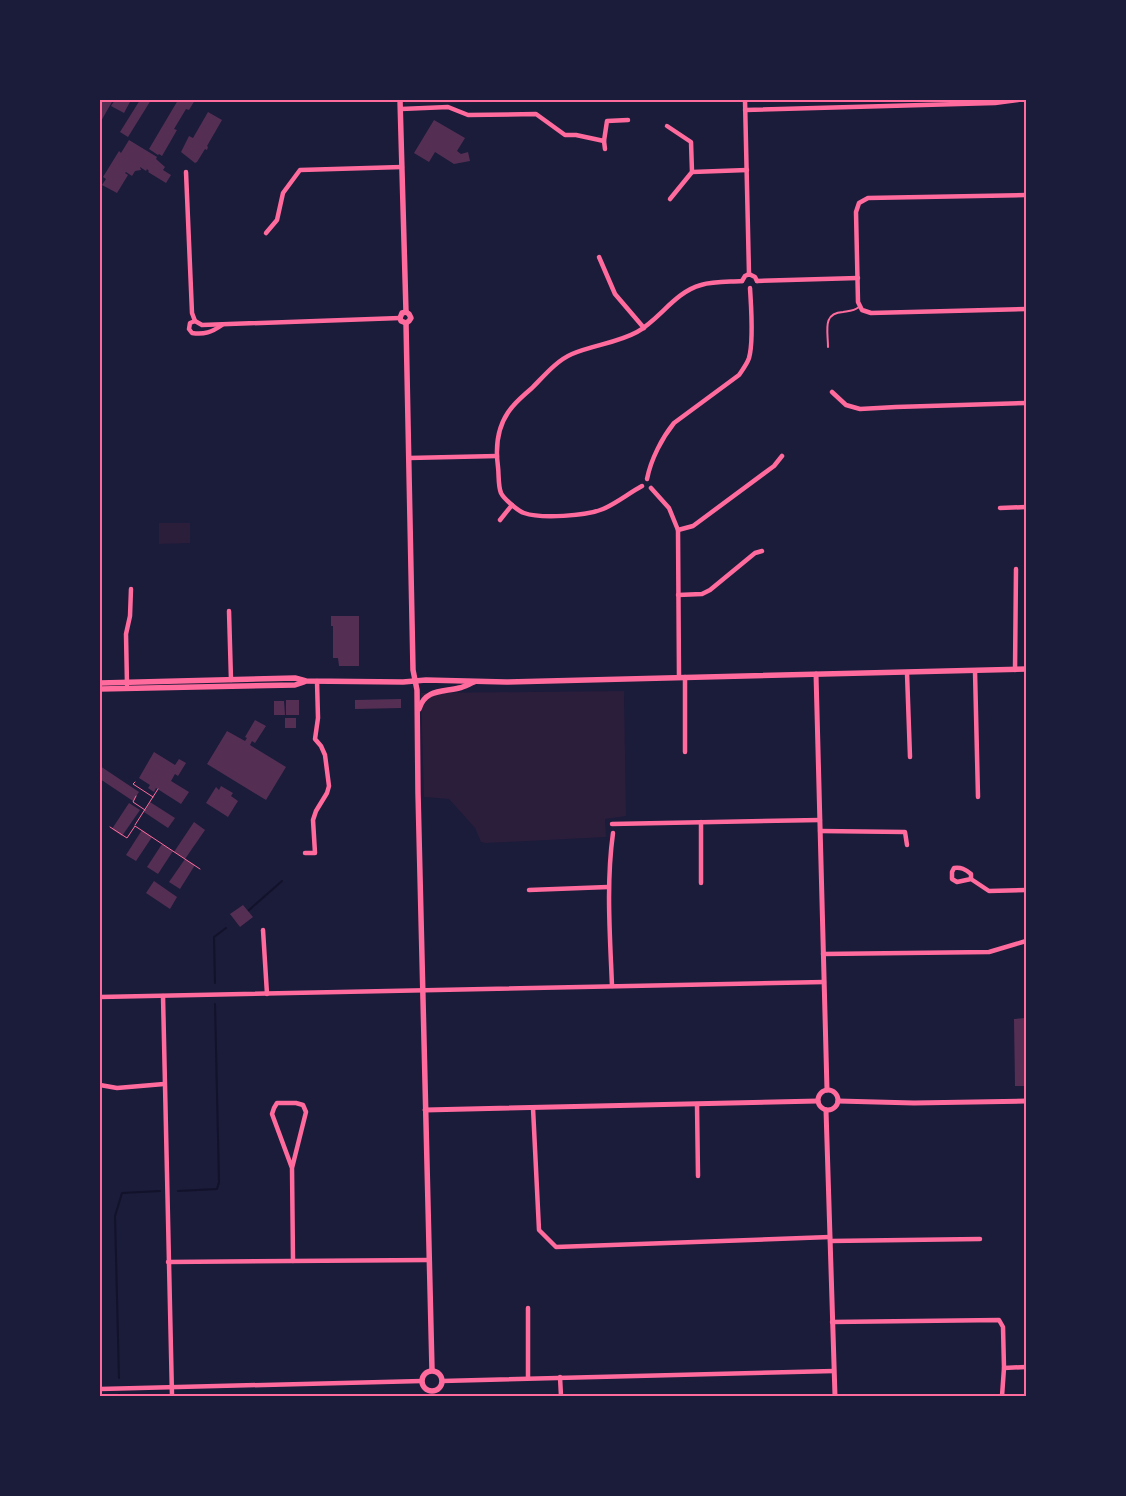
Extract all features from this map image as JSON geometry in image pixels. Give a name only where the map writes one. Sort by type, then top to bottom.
[{"type":"main road","points":[[400,100],[406,312],[411,318],[406,323],[413,670],[417,690],[422,990],[432,1370]]},
{"type":"main road","points":[[406,312],[402,313],[400,318],[401,322],[406,323]]},
{"type":"main road","points":[[100,689],[231,680],[295,678],[306,681],[506,682],[1026,669]]},
{"type":"main road","points":[[100,684],[127,686],[295,685],[306,681]]},
{"type":"main road","points":[[417,713],[420,704],[432,693],[461,688],[476,681]]},
{"type":"main road","points":[[432,1370],[439,1373],[442,1381],[433,1393],[422,1384],[423,1375],[432,1370]]},
{"type":"street","points":[[745,100],[749,274]]},
{"type":"street","points":[[745,110],[995,103],[1018,100]]},
{"type":"street","points":[[401,109],[448,107],[468,115],[536,114],[565,135],[576,135],[604,142]]},
{"type":"street","points":[[605,149],[607,121],[628,120]]},
{"type":"street","points":[[667,126],[691,142],[692,172],[670,200]]},
{"type":"street","points":[[266,233],[277,220],[283,193],[300,170],[402,167]]},
{"type":"street","points":[[692,172],[747,170]]},
{"type":"street","points":[[186,172],[192,313],[195,321],[202,325],[400,318]]},
{"type":"street","points":[[1026,194],[868,198],[858,203],[856,212],[861,308],[871,313],[1026,309]]},
{"type":"street","points":[[599,256],[615,294],[644,328]]},
{"type":"street","points":[[749,274],[753,275],[757,281]]},
{"type":"street","points":[[742,281],[749,274]]},
{"type":"street","points":[[757,281],[858,278]]},
{"type":"street","points":[[742,281],[745,287],[750,288],[756,285],[757,281]]},
{"type":"street","points":[[742,281],[701,284],[678,297],[644,328],[622,339],[573,354],[558,362],[512,407],[500,427],[497,456],[502,494],[512,505],[523,512],[537,515],[586,514],[603,509],[642,486],[642,482],[648,478],[651,466],[668,430],[674,423],[739,375],[745,367],[751,348],[750,288]]},
{"type":"street","points":[[195,321],[190,323],[188,329],[192,333],[201,334],[215,330],[223,324]]},
{"type":"street","points":[[832,392],[846,405],[854,409],[1026,403]]},
{"type":"street","points":[[409,458],[497,456]]},
{"type":"street","points":[[678,530],[693,526],[774,466],[782,456]]},
{"type":"street","points":[[648,478],[652,482],[651,488]]},
{"type":"street","points":[[642,486],[646,489],[651,488]]},
{"type":"street","points":[[651,488],[669,508],[678,530],[678,595],[684,752]]},
{"type":"street","points":[[500,520],[512,505]]},
{"type":"street","points":[[1000,508],[1026,507]]},
{"type":"street","points":[[678,595],[702,594],[710,590],[755,553],[762,551]]},
{"type":"street","points":[[1015,670],[1016,569]]},
{"type":"street","points":[[127,686],[126,634],[130,616],[131,589]]},
{"type":"street","points":[[229,611],[231,680]]},
{"type":"street","points":[[975,670],[978,797]]},
{"type":"street","points":[[907,673],[910,756]]},
{"type":"street","points":[[816,674],[827,1090]]},
{"type":"street","points":[[305,853],[315,853],[313,820],[316,810],[327,793],[329,786],[325,754],[315,739],[318,718],[317,681]]},
{"type":"street","points":[[612,824],[820,820]]},
{"type":"street","points":[[701,822],[701,883]]},
{"type":"street","points":[[820,831],[905,832],[907,845]]},
{"type":"street","points":[[612,986],[608,887],[613,833]]},
{"type":"street","points":[[971,879],[989,891],[1026,890]]},
{"type":"street","points":[[530,890],[608,887]]},
{"type":"street","points":[[263,930],[267,994]]},
{"type":"street","points":[[823,954],[989,952],[1026,941]]},
{"type":"street","points":[[100,997],[824,982]]},
{"type":"street","points":[[163,996],[172,1396]]},
{"type":"street","points":[[100,1085],[117,1088],[164,1084]]},
{"type":"street","points":[[827,1090],[836,1094],[838,1101],[835,1108],[826,1110],[821,1107],[818,1100],[820,1094],[827,1090]]},
{"type":"street","points":[[425,1110],[818,1100]]},
{"type":"street","points":[[838,1101],[914,1103],[1026,1101]]},
{"type":"street","points":[[292,1168],[272,1114],[277,1103],[296,1103],[302,1105],[306,1112],[292,1168],[293,1261]]},
{"type":"street","points":[[697,1104],[698,1176]]},
{"type":"street","points":[[533,1108],[539,1230],[556,1247],[830,1239],[980,1239]]},
{"type":"street","points":[[826,1110],[835,1396]]},
{"type":"street","points":[[168,1262],[429,1260]]},
{"type":"street","points":[[528,1308],[528,1378]]},
{"type":"street","points":[[832,1322],[999,1320],[1003,1327],[1004,1368],[1002,1396]]},
{"type":"street","points":[[1004,1368],[1026,1367]]},
{"type":"street","points":[[442,1381],[834,1371]]},
{"type":"street","points":[[560,1377],[561,1396]]},
{"type":"street","points":[[100,1389],[422,1381]]},
{"type":"lane","points":[[828,347],[829,317],[835,312],[861,308]]},
{"type":"path","points":[[135,782],[133,784],[153,797]]},
{"type":"path","points":[[110,828],[126,838],[158,789]]},
{"type":"path","points":[[136,796],[133,802],[145,810]]},
{"type":"path","points":[[134,826],[200,868]]},
{"type":"shaded area","points":[[405,100],[584,100],[405,104]]},
{"type":"shaded area","points":[[159,523],[190,523],[190,543],[159,544]]},
{"type":"shaded area","points":[[624,691],[626,816],[605,819],[606,837],[481,842],[475,828],[449,799],[424,797],[421,693]]},
{"type":"building","points":[[101,100],[113,100],[100,123],[100,102]]},
{"type":"building","points":[[115,100],[131,100],[124,113],[111,106]]},
{"type":"building","points":[[140,100],[151,100],[128,137],[120,132]]},
{"type":"building","points":[[178,100],[195,100],[189,110],[186,109],[174,129],[177,130],[162,156],[158,155],[149,149]]},
{"type":"building","points":[[208,112],[222,120],[207,146],[207,150],[205,149],[195,163],[181,152],[189,136],[193,138]]},
{"type":"building","points":[[434,120],[465,138],[457,151],[461,154],[468,152],[470,161],[454,164],[435,152],[429,162],[414,153]]},
{"type":"building","points":[[129,140],[157,157],[156,159],[165,167],[163,170],[171,175],[166,183],[148,172],[147,169],[146,171],[140,167],[141,170],[135,171],[132,176],[125,173],[128,175],[117,193],[102,185],[106,179],[103,177],[119,151],[121,153]]},
{"type":"building","points":[[331,616],[359,616],[359,666],[339,666],[338,658],[333,658],[333,626],[331,626]]},
{"type":"building","points":[[401,699],[401,708],[355,709],[355,700]]},
{"type":"building","points":[[286,700],[299,700],[299,715],[286,715]]},
{"type":"building","points":[[274,701],[284,701],[285,715],[274,715]]},
{"type":"building","points":[[285,718],[296,718],[296,728],[285,728]]},
{"type":"building","points":[[255,720],[266,726],[255,743],[252,741],[250,745],[286,767],[266,800],[207,764],[227,731],[245,741],[247,738],[245,737]]},
{"type":"building","points":[[154,752],[175,765],[179,759],[186,763],[178,776],[175,774],[171,781],[189,792],[181,804],[156,788],[154,792],[148,788],[150,785],[139,778]]},
{"type":"building","points":[[100,766],[139,792],[133,801],[100,779]]},
{"type":"building","points":[[221,786],[233,793],[231,796],[238,801],[228,817],[206,803],[216,787],[219,790]]},
{"type":"building","points":[[150,802],[175,818],[168,828],[144,812]]},
{"type":"building","points":[[129,803],[140,810],[122,836],[112,829]]},
{"type":"building","points":[[194,822],[205,830],[185,859],[174,852]]},
{"type":"building","points":[[142,830],[152,837],[136,861],[126,855]]},
{"type":"building","points":[[162,844],[173,851],[158,874],[147,867]]},
{"type":"building","points":[[185,859],[195,865],[180,889],[169,882]]},
{"type":"building","points":[[154,881],[177,897],[170,909],[146,893]]},
{"type":"building","points":[[243,905],[253,917],[240,927],[230,914]]},
{"type":"building","points":[[1026,1018],[1026,1086],[1015,1086],[1014,1019]]},
{"type":"waterway","points":[[248,911],[282,881]]},
{"type":"waterway","points":[[215,983],[214,937],[226,928]]},
{"type":"waterway","points":[[178,1191],[217,1189],[219,1182],[215,1004]]},
{"type":"waterway","points":[[119,1378],[115,1216],[122,1193],[160,1191]]}]
